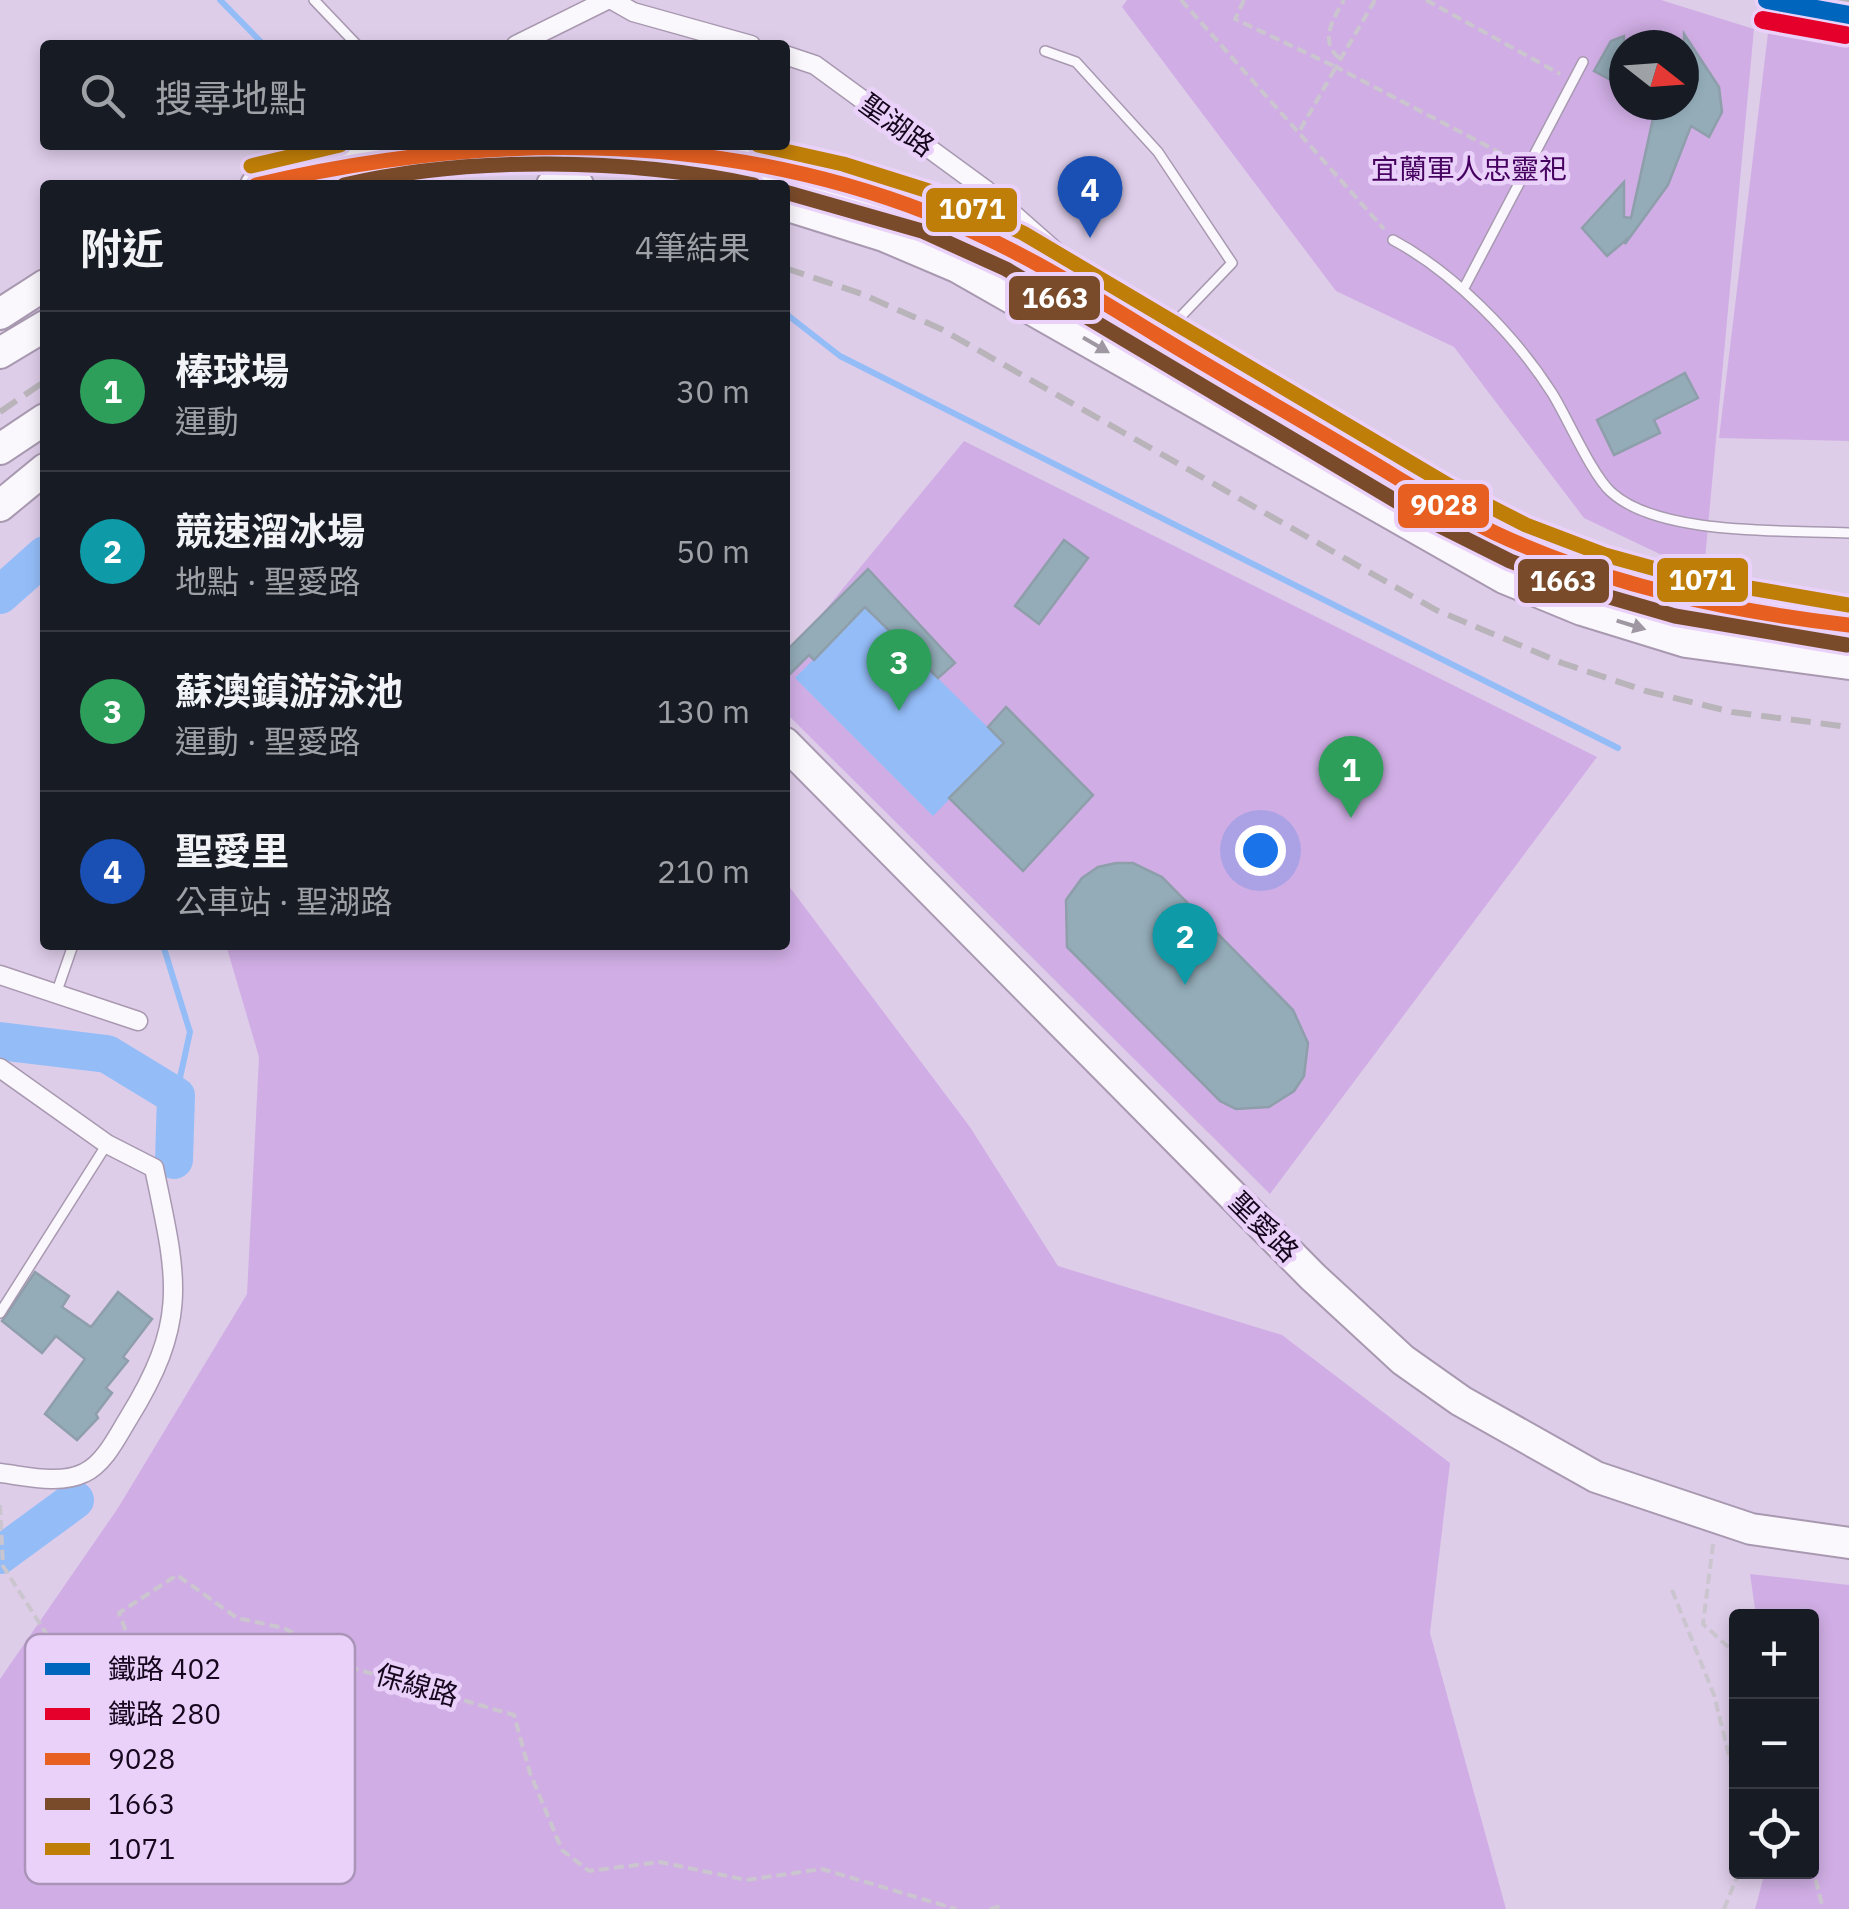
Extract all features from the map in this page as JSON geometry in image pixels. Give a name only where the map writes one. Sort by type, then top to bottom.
[{"type":"main road","points":[[282,180],[395,156],[498,150]]},
{"type":"main road","points":[[624,150],[711,154],[875,192],[1011,249],[1516,542],[1658,593],[1776,617],[1849,625]]},
{"type":"main road","points":[[790,207],[884,236],[957,267],[1504,578],[1582,610],[1686,642],[1849,664]]},
{"type":"main road","points":[[0,314],[40,288]]},
{"type":"main road","points":[[0,354],[40,329]]},
{"type":"main road","points":[[0,449],[40,433]]},
{"type":"main road","points":[[0,480],[40,433]]},
{"type":"main road","points":[[0,506],[40,473]]},
{"type":"main road","name":"聖愛路","points":[[790,749],[1312,1277],[1403,1360],[1461,1401],[1596,1476],[1751,1529],[1849,1543]]},
{"type":"street","points":[[526,40],[610,0],[633,12],[733,40]]},
{"type":"street","name":"聖湖路","points":[[790,58],[815,65],[986,190],[1149,331]]},
{"type":"street","points":[[266,180],[318,150]]},
{"type":"street","points":[[0,975],[138,1022]]},
{"type":"street","points":[[0,1473],[56,1479],[86,1473],[109,1450],[162,1353],[175,1306],[172,1252],[154,1168],[107,1144],[2,1073]]},
{"type":"lane","points":[[314,0],[352,40]]},
{"type":"lane","points":[[1045,51],[1076,62],[1158,152],[1232,263],[1149,331]]},
{"type":"lane","points":[[1464,288],[1583,62]]},
{"type":"lane","points":[[1393,240],[1434,262],[1464,288],[1549,389],[1610,492],[1652,513],[1699,526],[1849,533]]},
{"type":"lane","points":[[56,994],[71,950]]},
{"type":"lane","points":[[0,1313],[107,1144]]},
{"type":"path","points":[[1181,0],[1300,130],[1393,240]]},
{"type":"path","points":[[1244,0],[1235,19],[1528,167]]},
{"type":"path","points":[[1340,58],[1329,44],[1329,31],[1344,0]]},
{"type":"path","points":[[1300,130],[1375,0]]},
{"type":"path","points":[[1426,0],[1573,82]]},
{"type":"path","name":"保線路","points":[[0,1504],[3,1566],[46,1634]]},
{"type":"path","points":[[1720,1520],[1705,1583],[1703,1624],[1729,1648]]},
{"type":"path","name":"保線路","points":[[127,1634],[118,1613],[178,1575],[237,1618],[295,1634]]},
{"type":"path","points":[[1672,1590],[1714,1695],[1729,1756]]},
{"type":"path","name":"保線路","points":[[355,1667],[514,1715],[530,1773],[562,1850],[589,1870],[660,1862],[746,1880],[822,1869],[956,1909]]},
{"type":"path","points":[[1724,1909],[1735,1879]]},
{"type":"path","points":[[1816,1879],[1823,1909]]},
{"type":"path","points":[[990,1909],[1002,1906]]},
{"type":"green space","name":"宜蘭軍人忠靈祀","points":[[1127,0],[1661,0],[1754,29],[1705,559],[1666,557],[1584,518],[1454,347],[1336,291],[1122,7]]},
{"type":"green space","points":[[1772,0],[1849,0],[1849,441],[1719,438]]},
{"type":"green space","points":[[964,441],[1597,757],[1270,1194],[790,717],[790,653]]},
{"type":"green space","points":[[790,888],[970,1127],[1058,1266],[1282,1335],[1450,1463],[1430,1633],[1506,1909],[0,1909],[0,1679],[25,1643],[25,1884],[355,1884],[355,1634],[31,1634],[118,1508],[247,1294],[259,1057],[227,950],[790,950]]},
{"type":"green space","points":[[1750,1574],[1849,1585],[1849,1909],[1755,1909],[1763,1879],[1819,1879],[1819,1609],[1755,1609]]},
{"type":"water","points":[[865,607],[1004,743],[933,816],[795,678]]},
{"type":"building","points":[[1609,45],[1609,79],[1594,71]]},
{"type":"building","points":[[1699,57],[1719,87],[1722,112],[1709,137],[1691,126],[1668,185],[1625,244],[1626,240],[1607,256],[1582,228],[1624,182],[1624,217],[1631,218],[1653,120],[1699,120]]},
{"type":"building","points":[[1685,373],[1698,398],[1654,420],[1660,433],[1614,455],[1597,420]]},
{"type":"building","points":[[1064,540],[1088,558],[1039,624],[1015,606]]},
{"type":"building","points":[[868,569],[955,663],[938,678],[865,607],[814,660],[809,655],[790,674],[790,647]]},
{"type":"building","points":[[1006,707],[1093,795],[1023,871],[949,798],[1004,743],[988,727]]},
{"type":"building","points":[[1133,863],[1162,877],[1293,1010],[1308,1043],[1304,1076],[1294,1091],[1269,1107],[1236,1109],[1220,1101],[1067,947],[1066,900],[1082,878],[1098,867]]},
{"type":"building","points":[[35,1272],[69,1296],[62,1307],[91,1327],[118,1292],[152,1319],[123,1357],[128,1361],[106,1388],[112,1393],[96,1414],[98,1418],[77,1440],[45,1414],[85,1359],[56,1336],[42,1353],[2,1321]]},
{"type":"waterway","points":[[220,0],[259,40]]},
{"type":"waterway","points":[[368,171],[374,180]]},
{"type":"waterway","points":[[790,317],[840,356],[1618,748]]},
{"type":"waterway","points":[[0,595],[40,559]]},
{"type":"waterway","points":[[165,950],[190,1032],[176,1096]]},
{"type":"waterway","points":[[0,1041],[107,1054],[176,1096],[174,1160]]},
{"type":"waterway","points":[[0,1555],[75,1500]]},
{"type":"railway","points":[[1839,0],[1849,2]]},
{"type":"railway","points":[[790,270],[862,294],[941,329],[1436,610],[1562,663],[1646,691],[1732,712],[1849,727]]},
{"type":"railway","points":[[0,412],[40,384]]},
{"type":"rail line","name":"402","points":[[1767,0],[1849,15]]},
{"type":"rail line","name":"280","points":[[1763,20],[1845,35]]},
{"type":"transit line","name":"1071","points":[[251,166],[319,150]]},
{"type":"transit line","name":"9028","points":[[281,180],[424,156],[498,150]]},
{"type":"transit line","name":"9028","points":[[623,150],[764,166],[847,186],[929,213],[1017,253],[1073,284],[1495,533],[1580,567],[1668,593],[1758,612],[1849,625]]},
{"type":"transit line","name":"1071","points":[[780,150],[843,164],[935,193],[1023,233],[1448,485],[1526,525],[1605,555],[1685,577],[1849,605]]},
{"type":"transit line","name":"1663","points":[[371,180],[443,169],[549,164],[602,165],[727,180]]},
{"type":"transit line","name":"1663","points":[[790,193],[922,231],[1006,269],[1428,520],[1510,561],[1592,592],[1675,616],[1847,645]]},
{"type":"place","name":"聖愛里","points":[[1090,238]]},
{"type":"place","name":"蘇澳鎮游泳池","points":[[899,711]]},
{"type":"place","name":"棒球場","points":[[1351,818]]},
{"type":"place","name":"競速溜冰場","points":[[1185,985]]}]
